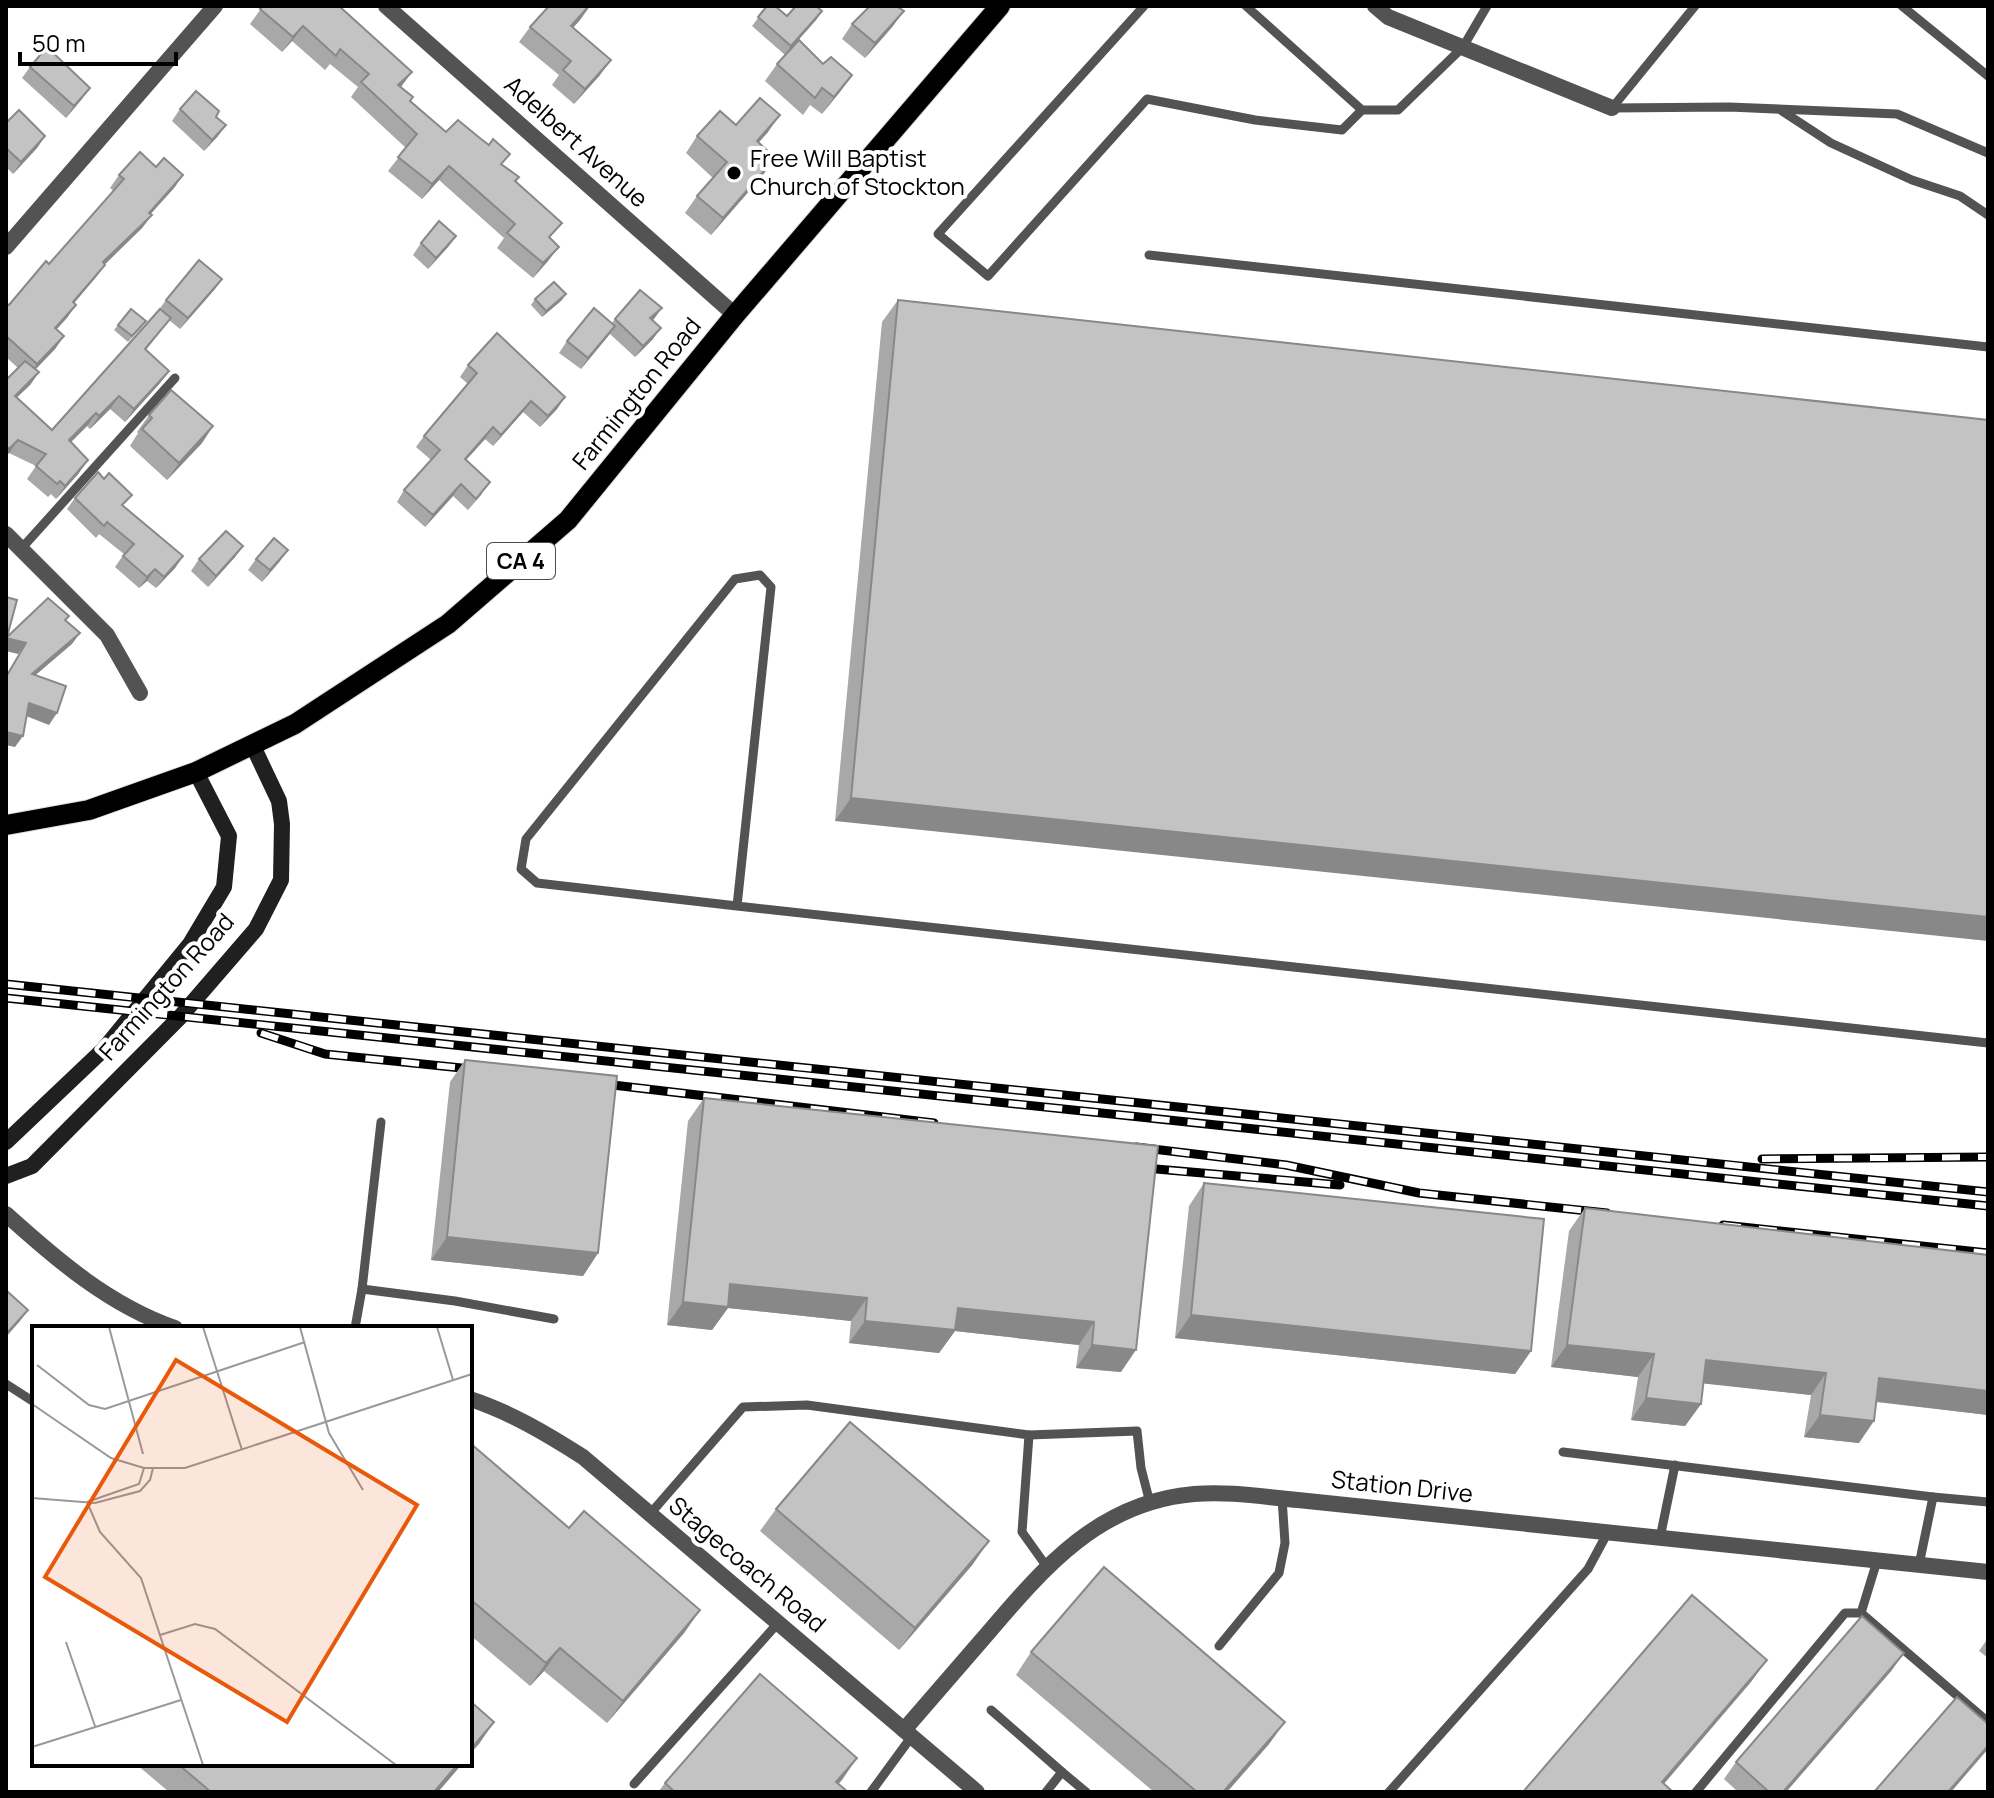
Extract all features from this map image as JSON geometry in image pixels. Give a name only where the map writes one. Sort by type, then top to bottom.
[{"type":"main road","name":"Farmington Road","points":[[6,1142],[104,1049],[190,944],[224,887],[229,836],[196,772],[295,724],[448,624],[568,520],[735,315],[1000,6]]},
{"type":"main road","name":"Farmington Road","points":[[6,1176],[32,1166],[180,1017],[256,929],[281,880],[282,824],[279,801],[252,744]]},
{"type":"main road","name":"CA 4","points":[[6,825],[89,810],[196,772]]},
{"type":"street","points":[[6,247],[215,6]]},
{"type":"street","name":"Adelbert Avenue","points":[[386,6],[735,315]]},
{"type":"street","points":[[1375,6],[1388,17],[1612,108]]},
{"type":"street","points":[[6,534],[107,635],[140,693]]},
{"type":"street","points":[[6,1214],[53,1256],[106,1294],[171,1326]]},
{"type":"street","name":"Stagecoach Road","points":[[472,1400],[547,1434],[583,1457],[977,1792]]},
{"type":"street","name":"Station Drive","points":[[908,1733],[1047,1567],[1071,1545],[1122,1513],[1192,1494],[1282,1498],[1988,1572]]},
{"type":"lane","points":[[1144,6],[938,234],[988,276],[1147,99],[1255,120],[1342,130],[1362,110]]},
{"type":"lane","points":[[1246,6],[1362,110],[1398,110],[1463,47],[1487,6]]},
{"type":"lane","points":[[1612,108],[1695,6]]},
{"type":"lane","points":[[1902,6],[1988,76]]},
{"type":"lane","points":[[1612,108],[1779,109],[1897,114],[1988,153]]},
{"type":"lane","points":[[1779,109],[1831,143],[1912,180],[1960,196],[1988,215]]},
{"type":"lane","points":[[1149,255],[1988,347]]},
{"type":"lane","points":[[21,549],[175,378]]},
{"type":"lane","points":[[737,906],[771,587],[760,575],[735,579],[526,839],[521,869],[537,883],[737,906],[1988,1043]]},
{"type":"lane","points":[[355,1326],[381,1122]]},
{"type":"lane","points":[[362,1289],[455,1301],[554,1319]]},
{"type":"lane","points":[[6,1384],[32,1401]]},
{"type":"lane","points":[[650,1514],[743,1407],[807,1405],[1029,1435],[1137,1431],[1141,1468],[1150,1503]]},
{"type":"lane","points":[[1029,1435],[1022,1532],[1047,1567]]},
{"type":"lane","points":[[1563,1452],[1988,1502]]},
{"type":"lane","points":[[1660,1538],[1675,1465]]},
{"type":"lane","points":[[1919,1565],[1933,1497]]},
{"type":"lane","points":[[1219,1646],[1279,1573],[1285,1543],[1282,1498]]},
{"type":"lane","points":[[1389,1792],[1588,1569],[1608,1532]]},
{"type":"lane","points":[[1861,1613],[1877,1561]]},
{"type":"lane","points":[[1696,1792],[1845,1613],[1861,1613],[1988,1722]]},
{"type":"lane","points":[[634,1784],[778,1623]]},
{"type":"lane","points":[[991,1710],[1086,1792]]},
{"type":"lane","points":[[871,1792],[908,1733]]},
{"type":"lane","points":[[1046,1792],[1062,1772]]},
{"type":"building","points":[[263,6],[339,6],[412,72],[398,85],[413,97],[410,101],[446,132],[458,120],[489,145],[493,139],[510,154],[501,164],[519,177],[515,181],[562,223],[549,237],[559,247],[543,263],[507,233],[515,224],[449,166],[432,184],[398,157],[417,134],[361,82],[369,74],[340,49],[336,56],[303,26],[293,37],[260,9]]},
{"type":"building","points":[[549,6],[589,6],[571,26],[611,60],[585,89],[563,70],[571,61],[530,27]]},
{"type":"building","points":[[767,6],[775,6],[787,16],[796,6],[816,6],[822,11],[791,46],[758,17]]},
{"type":"building","points":[[870,6],[896,6],[904,11],[875,43],[852,24]]},
{"type":"building","points":[[799,40],[823,64],[831,57],[852,75],[834,97],[822,88],[815,98],[777,64]]},
{"type":"building","points":[[47,47],[90,88],[74,106],[30,67]]},
{"type":"building","points":[[196,91],[219,111],[216,117],[226,125],[212,140],[180,109]]},
{"type":"building","name":"Free Will Baptist Church of Stockton","points":[[760,98],[780,115],[757,141],[775,158],[723,218],[697,196],[727,162],[697,136],[720,111],[736,125]]},
{"type":"building","points":[[19,110],[45,136],[21,162],[6,148],[6,123]]},
{"type":"building","points":[[140,152],[156,167],[164,158],[183,175],[149,213],[152,215],[103,262],[105,265],[73,302],[76,305],[55,328],[64,336],[37,364],[6,336],[6,304],[9,305],[46,261],[49,264],[124,179],[119,175]]},
{"type":"building","points":[[439,221],[456,236],[436,258],[421,243]]},
{"type":"building","points":[[199,260],[222,279],[188,318],[166,300]]},
{"type":"building","points":[[554,282],[566,294],[546,311],[535,299]]},
{"type":"building","points":[[640,290],[662,308],[650,318],[661,328],[643,346],[615,319]]},
{"type":"building","points":[[898,300],[1988,420],[1988,917],[851,798]]},
{"type":"building","points":[[594,308],[615,326],[588,358],[567,341]]},
{"type":"building","points":[[131,309],[146,321],[132,336],[118,325]]},
{"type":"building","points":[[160,309],[171,318],[145,349],[169,371],[134,409],[119,396],[99,416],[96,413],[69,440],[88,460],[65,486],[60,481],[57,484],[36,466],[46,454],[18,440],[9,449],[6,446],[6,380],[25,361],[39,372],[15,396],[52,430]]},
{"type":"building","points":[[497,333],[565,397],[548,416],[531,401],[501,435],[493,427],[465,459],[490,482],[476,499],[461,484],[433,515],[404,490],[440,450],[424,436],[477,373],[468,365]]},
{"type":"building","points":[[171,390],[213,426],[179,463],[142,429],[152,418],[149,415]]},
{"type":"building","points":[[98,472],[104,479],[109,473],[132,495],[122,505],[183,556],[164,577],[155,569],[147,577],[123,556],[134,544],[107,522],[104,526],[75,498]]},
{"type":"building","points":[[226,531],[243,546],[216,576],[199,559]]},
{"type":"building","points":[[274,538],[288,550],[270,570],[256,559]]},
{"type":"building","points":[[6,597],[17,600],[7,637],[48,598],[69,616],[65,620],[80,633],[32,674],[66,686],[57,713],[29,703],[23,736],[6,732],[6,677],[26,643],[6,638]]},
{"type":"building","points":[[465,1060],[617,1076],[598,1253],[447,1237]]},
{"type":"building","points":[[704,1098],[1158,1146],[1136,1350],[1092,1345],[1094,1322],[958,1308],[955,1330],[865,1321],[867,1298],[730,1284],[728,1307],[683,1302]]},
{"type":"building","points":[[1204,1183],[1544,1219],[1531,1351],[1191,1315]]},
{"type":"building","points":[[1585,1208],[1988,1255],[1988,1391],[1879,1378],[1874,1421],[1820,1415],[1826,1373],[1706,1360],[1701,1404],[1646,1398],[1654,1354],[1567,1345]]},
{"type":"building","points":[[8,1292],[28,1310],[6,1334],[6,1294]]},
{"type":"building","points":[[850,1422],[989,1541],[915,1628],[776,1509]]},
{"type":"building","points":[[472,1445],[569,1528],[584,1511],[700,1610],[623,1701],[560,1648],[546,1663],[472,1601]]},
{"type":"building","points":[[1104,1567],[1285,1722],[1223,1792],[1197,1792],[1031,1652]]},
{"type":"building","points":[[1692,1595],[1767,1660],[1662,1782],[1673,1792],[1523,1792]]},
{"type":"building","points":[[1862,1616],[1904,1653],[1783,1792],[1769,1792],[1736,1762]]},
{"type":"building","points":[[760,1674],[857,1758],[836,1782],[848,1792],[675,1792],[665,1783]]},
{"type":"building","points":[[1957,1697],[1988,1724],[1988,1746],[1948,1792],[1874,1792]]},
{"type":"building","points":[[472,1703],[494,1722],[472,1748]]},
{"type":"building","points":[[180,1766],[456,1766],[434,1792],[211,1792]]},
{"type":"railway","points":[[6,984],[1988,1192]]},
{"type":"railway","points":[[6,998],[1988,1206]]},
{"type":"railway","points":[[261,1033],[325,1054],[481,1070]]},
{"type":"railway","points":[[596,1083],[934,1123]]},
{"type":"railway","points":[[1136,1147],[1286,1165],[1419,1193],[1607,1213]]},
{"type":"railway","points":[[1762,1159],[1988,1157]]},
{"type":"railway","points":[[1133,1167],[1340,1185]]},
{"type":"railway","points":[[1723,1225],[1988,1253]]},
{"type":"place","name":"Free Will Baptist Church of Stockton","points":[[734,173]]}]
